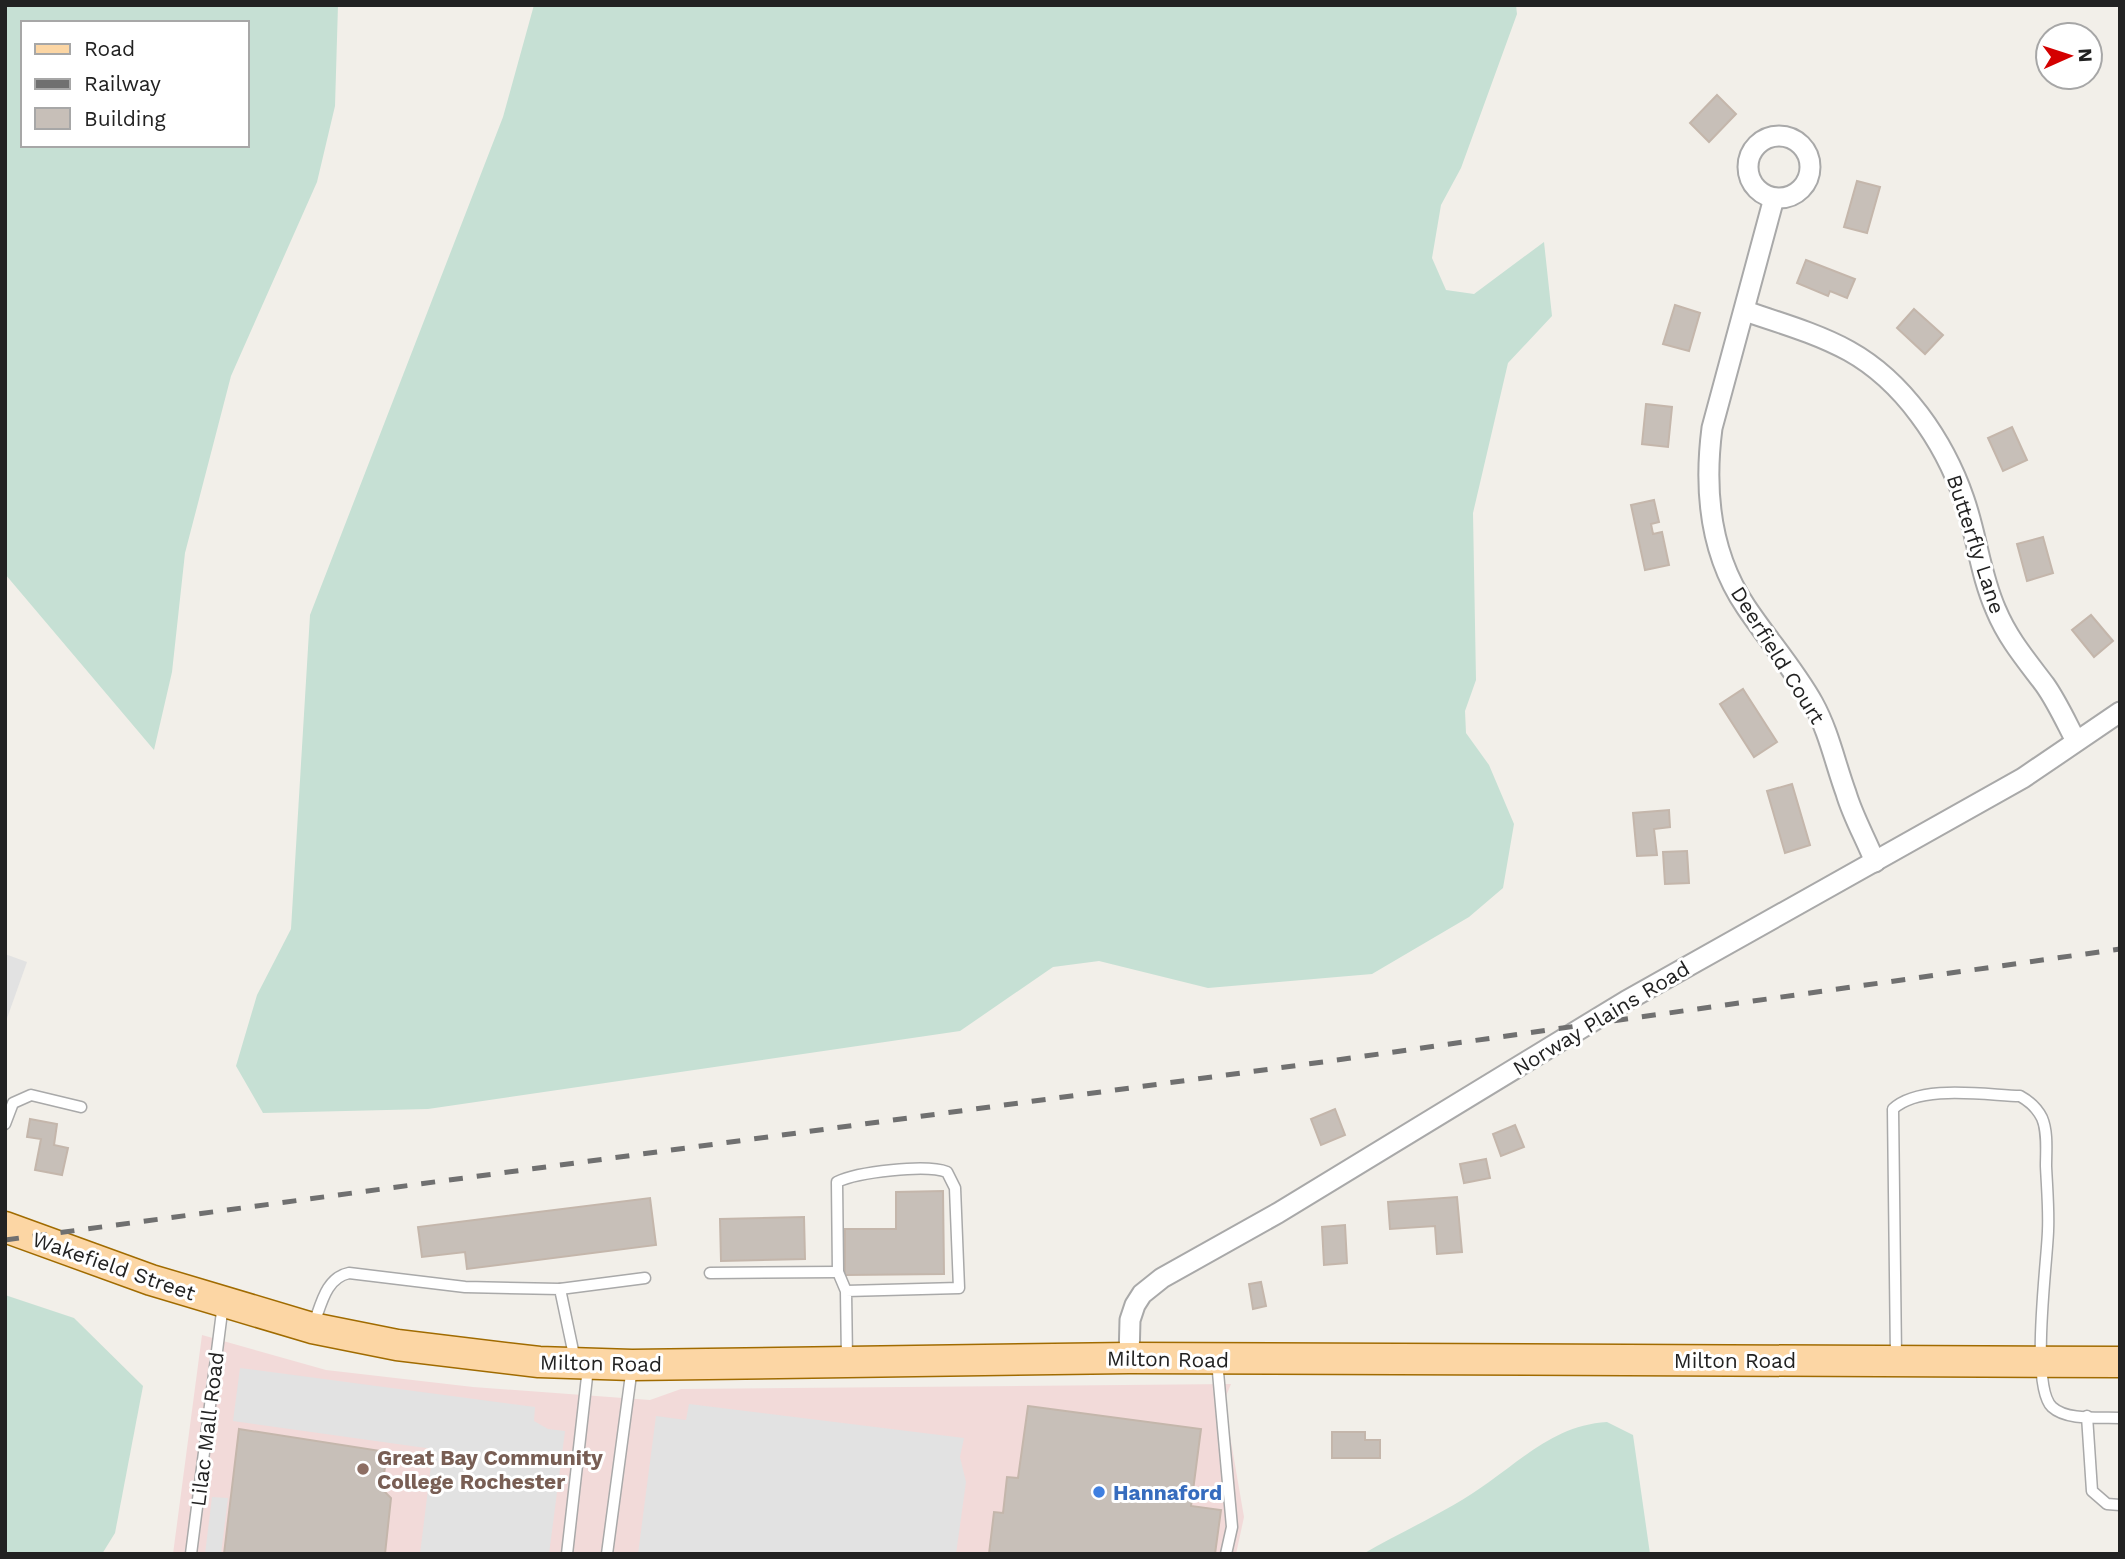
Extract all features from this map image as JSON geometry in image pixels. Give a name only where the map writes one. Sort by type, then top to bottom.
[{"type":"main road","name":"Wakefield Street","points":[[5,1227],[223,1303]]},
{"type":"main road","name":"Milton Road","points":[[223,1303],[312,1328],[469,1356],[582,1364],[1129,1358],[2120,1362]]},
{"type":"street","name":"Deerfield Court","points":[[1774,198],[1745,311],[1723,381],[1710,439],[1709,498],[1715,540],[1732,584],[1745,606],[1814,704],[1833,749],[1846,794],[1875,862]]},
{"type":"street","name":"Butterfly Lane","points":[[1745,311],[1852,352],[1889,382],[1920,416],[1955,477],[1971,523],[1979,565],[1996,611],[2018,652],[2046,687],[2076,741]]},
{"type":"street","name":"Norway Plains Road","points":[[1129,1358],[1130,1320],[1135,1305],[1142,1294],[1161,1278],[1278,1213],[1626,1001],[2023,778],[2120,712]]},
{"type":"lane","points":[[1896,1361],[1894,1109],[1903,1100],[1923,1094],[2020,1096],[2032,1103],[2043,1119],[2048,1230],[2042,1362],[2048,1402],[2063,1413],[2120,1418]]},
{"type":"lane","points":[[5,1124],[13,1103],[31,1095],[81,1107]]},
{"type":"lane","points":[[846,1291],[959,1288],[955,1188],[947,1172],[924,1169],[857,1176],[837,1182],[838,1272],[846,1291],[847,1361]]},
{"type":"lane","points":[[710,1273],[838,1272]]},
{"type":"lane","points":[[312,1328],[329,1285],[340,1275],[349,1273],[465,1287],[560,1289],[645,1278]]},
{"type":"lane","points":[[560,1289],[582,1364],[567,1554]]},
{"type":"lane","name":"Lilac Mall Road","points":[[191,1554],[223,1303]]},
{"type":"lane","points":[[1217,1360],[1232,1527],[1226,1554]]},
{"type":"lane","points":[[607,1554],[632,1365]]},
{"type":"lane","points":[[2087,1416],[2092,1492],[2107,1504],[2120,1505]]},
{"type":"shaded area","points":[[5,954],[27,962],[5,1024]]},
{"type":"shaded area","points":[[202,1335],[326,1370],[473,1387],[650,1400],[681,1389],[1231,1384],[1224,1401],[1244,1517],[1236,1554],[173,1554]]},
{"type":"shaded area","points":[[240,1368],[535,1407],[534,1421],[548,1429],[565,1431],[549,1554],[420,1554],[433,1449],[233,1421]]},
{"type":"shaded area","points":[[689,1404],[964,1438],[960,1457],[966,1482],[956,1554],[638,1554],[656,1416],[686,1420]]},
{"type":"shaded area","points":[[212,1497],[228,1498],[221,1554],[205,1554]]},
{"type":"green space","points":[[5,5],[338,5],[335,106],[317,182],[231,376],[185,553],[172,672],[154,750],[5,574]]},
{"type":"green space","points":[[534,5],[1516,5],[1517,14],[1461,168],[1441,205],[1432,258],[1446,290],[1474,294],[1544,242],[1552,316],[1508,363],[1473,513],[1476,680],[1465,711],[1466,733],[1489,765],[1514,824],[1503,888],[1469,917],[1372,974],[1208,988],[1099,961],[1053,967],[960,1031],[428,1109],[263,1113],[236,1066],[257,995],[291,929],[310,615],[503,117]]},
{"type":"green space","points":[[5,1295],[74,1318],[143,1386],[115,1533],[102,1554],[5,1554]]},
{"type":"green space","points":[[1607,1422],[1633,1435],[1650,1554],[1363,1554],[1459,1502],[1558,1435],[1589,1424]]},
{"type":"building","points":[[1717,95],[1736,114],[1709,142],[1690,123]]},
{"type":"building","points":[[1857,181],[1880,187],[1867,233],[1844,227]]},
{"type":"building","points":[[1806,260],[1855,279],[1847,298],[1830,291],[1828,296],[1797,283]]},
{"type":"building","points":[[1675,305],[1700,313],[1689,351],[1663,344]]},
{"type":"building","points":[[1914,309],[1943,335],[1925,354],[1897,328]]},
{"type":"building","points":[[1646,404],[1672,407],[1668,447],[1642,444]]},
{"type":"building","points":[[2012,427],[2027,460],[2003,471],[1988,438]]},
{"type":"building","points":[[1654,500],[1659,522],[1651,524],[1653,534],[1662,532],[1669,565],[1645,570],[1631,505]]},
{"type":"building","points":[[2043,537],[2053,573],[2027,581],[2017,544]]},
{"type":"building","points":[[2091,615],[2113,641],[2094,657],[2072,630]]},
{"type":"building","points":[[1743,689],[1777,742],[1754,757],[1720,704]]},
{"type":"building","points":[[1792,784],[1810,845],[1785,853],[1767,791]]},
{"type":"building","points":[[1669,810],[1670,827],[1654,829],[1657,855],[1637,856],[1633,813]]},
{"type":"building","points":[[1687,851],[1689,883],[1665,884],[1663,852]]},
{"type":"building","points":[[1335,1109],[1345,1135],[1321,1145],[1311,1119]]},
{"type":"building","points":[[30,1119],[57,1124],[54,1145],[68,1148],[62,1175],[35,1170],[41,1139],[27,1137]]},
{"type":"building","points":[[1515,1125],[1524,1147],[1501,1156],[1493,1134]]},
{"type":"building","points":[[1486,1159],[1490,1178],[1464,1183],[1460,1164]]},
{"type":"building","points":[[943,1191],[944,1274],[845,1275],[845,1229],[896,1229],[896,1192]]},
{"type":"building","points":[[1457,1197],[1462,1252],[1437,1254],[1435,1226],[1390,1229],[1388,1202]]},
{"type":"building","points":[[650,1198],[656,1245],[467,1269],[465,1252],[422,1257],[418,1227]]},
{"type":"building","points":[[804,1217],[805,1259],[721,1261],[720,1219]]},
{"type":"building","points":[[1345,1225],[1347,1263],[1324,1265],[1322,1227]]},
{"type":"building","points":[[1261,1282],[1266,1306],[1253,1309],[1249,1284]]},
{"type":"building","name":"Hannaford","points":[[1028,1406],[1201,1429],[1191,1506],[1221,1510],[1215,1554],[989,1554],[994,1512],[1003,1513],[1007,1477],[1018,1478]]},
{"type":"building","points":[[239,1429],[387,1452],[382,1489],[391,1498],[385,1554],[224,1554]]},
{"type":"building","points":[[1332,1432],[1365,1432],[1365,1440],[1380,1440],[1380,1458],[1332,1458]]},
{"type":"railway","points":[[5,1240],[1330,1061],[2120,949]]},
{"type":"place","name":"Great Bay Community College Rochester","points":[[363,1469]]},
{"type":"place","name":"Hannaford","points":[[1099,1492]]}]
